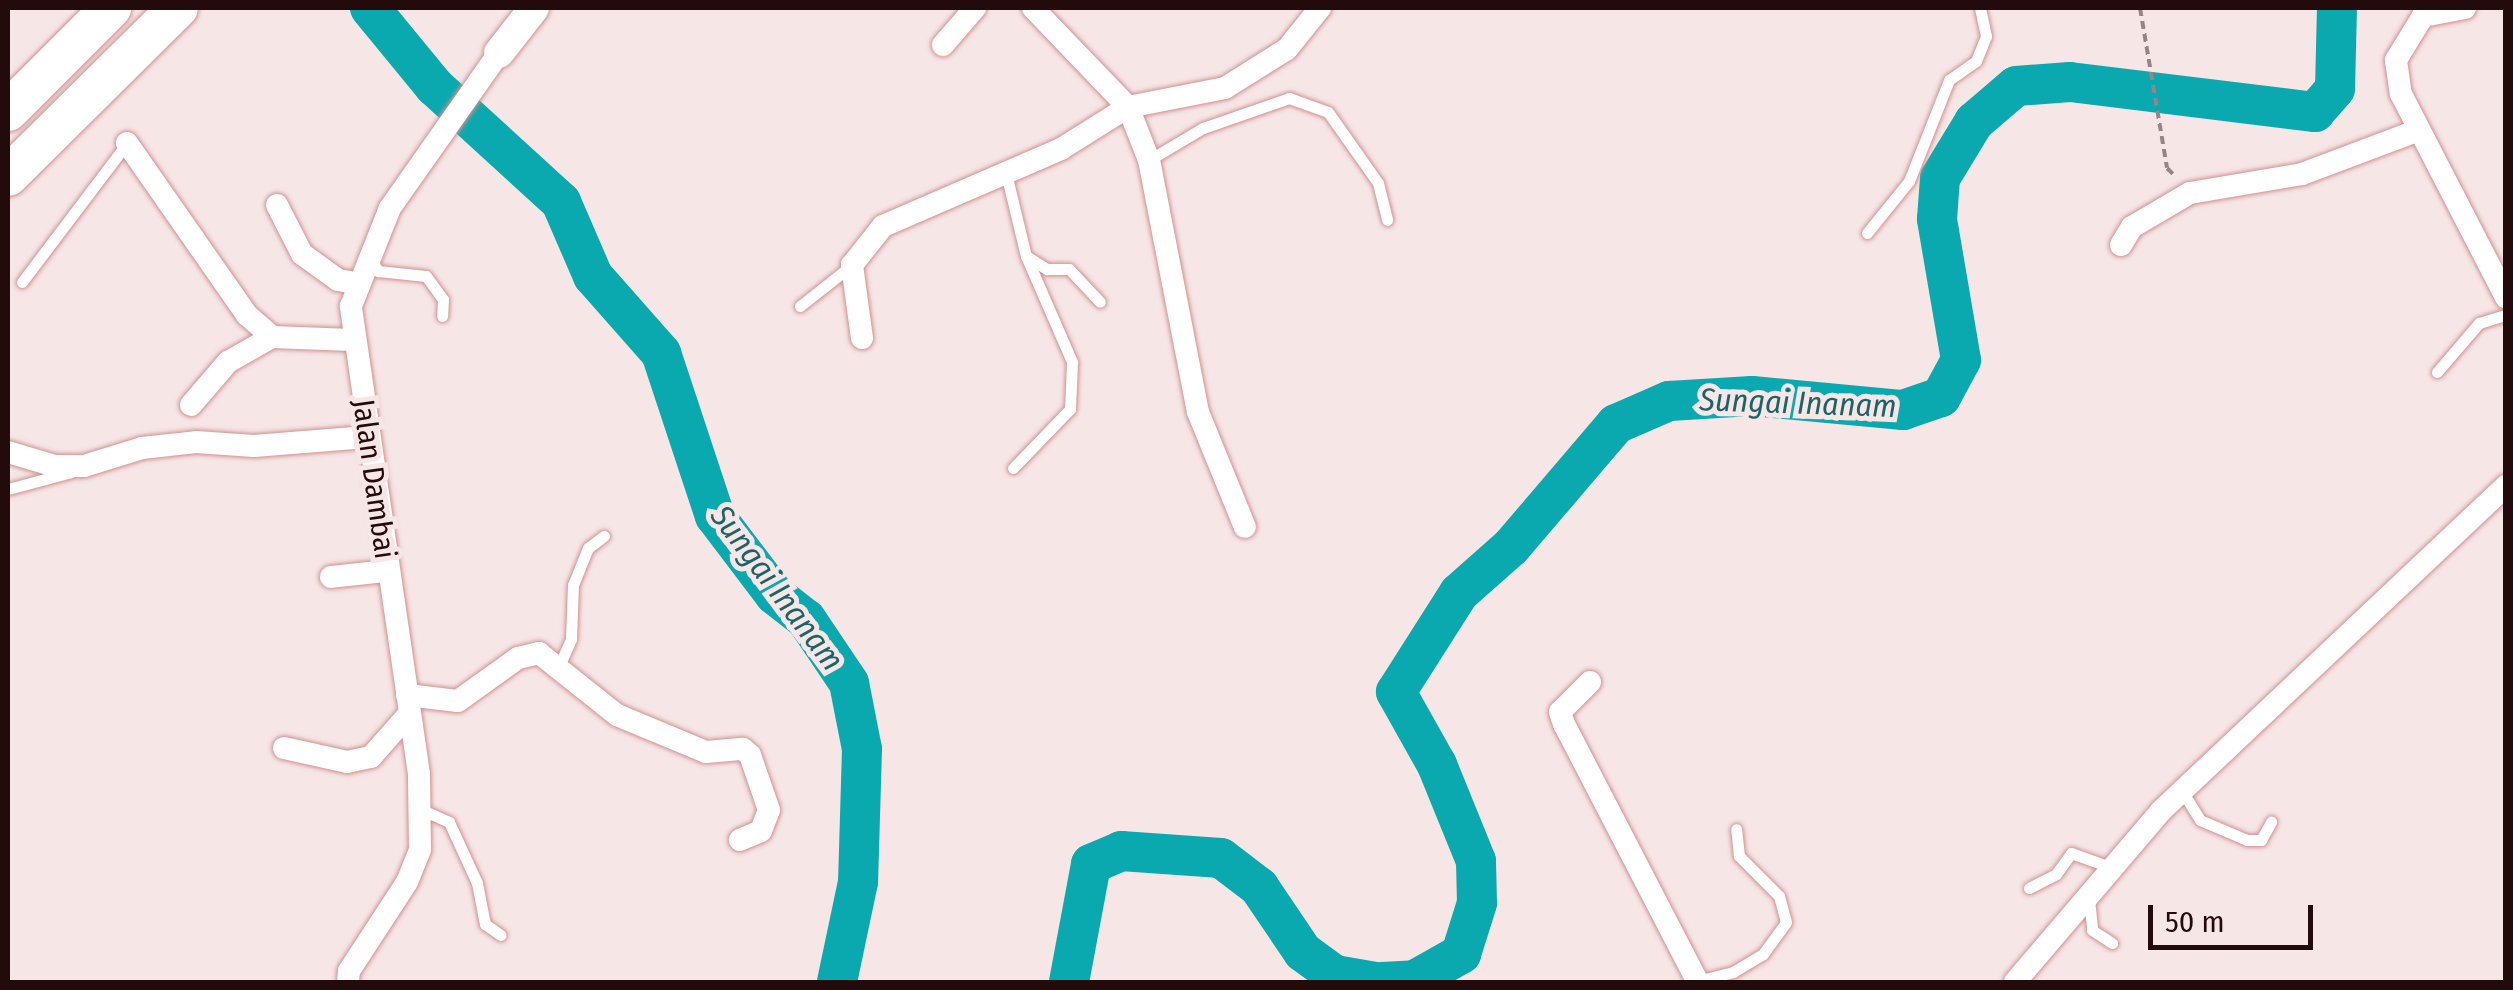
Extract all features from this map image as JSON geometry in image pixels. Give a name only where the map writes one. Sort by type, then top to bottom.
[{"type":"highway","points":[[8,111],[112,8]]},
{"type":"highway","points":[[8,176],[178,8]]},
{"type":"street","name":"Jalan Dambai","points":[[343,979],[408,882],[420,848],[420,809],[408,705],[352,340],[355,283],[368,252],[423,156],[534,8]]},
{"type":"street","points":[[944,45],[975,8]]},
{"type":"street","points":[[1034,8],[1128,107],[1149,160],[1198,412],[1245,526]]},
{"type":"street","points":[[862,338],[852,265],[883,226],[1006,174],[1128,107],[1224,88],[1287,49],[1320,8]]},
{"type":"street","points":[[2465,8],[2423,16],[2396,60],[2401,94],[2506,296]]},
{"type":"street","points":[[2122,245],[2132,228],[2190,193],[2302,174],[2420,130]]},
{"type":"street","points":[[127,143],[234,301],[272,337]]},
{"type":"street","points":[[277,205],[302,254],[338,280],[355,283]]},
{"type":"street","points":[[190,405],[228,362],[272,337],[352,340]]},
{"type":"street","points":[[8,452],[55,466],[84,466],[142,448],[196,442],[254,446],[367,437]]},
{"type":"street","points":[[2016,982],[2182,791],[2506,486]]},
{"type":"street","points":[[331,577],[386,571]]},
{"type":"street","points":[[284,748],[346,762],[371,758],[408,705],[458,701],[518,658],[538,653],[560,664],[617,715],[706,752],[744,749],[750,755],[769,810],[761,830],[740,840]]},
{"type":"street","points":[[1590,682],[1560,712],[1698,982]]},
{"type":"lane","points":[[1867,234],[1909,181],[1950,80],[1976,60],[1986,36],[1980,8]]},
{"type":"lane","points":[[1149,160],[1203,128],[1289,98],[1328,112],[1378,183],[1387,220]]},
{"type":"lane","points":[[22,282],[127,143]]},
{"type":"lane","points":[[1006,174],[1026,256],[1072,362],[1070,410],[1013,468]]},
{"type":"lane","points":[[368,252],[378,271],[426,276],[443,298],[442,316]]},
{"type":"lane","points":[[1026,256],[1047,269],[1069,270],[1100,302]]},
{"type":"lane","points":[[800,306],[852,265]]},
{"type":"lane","points":[[2438,372],[2479,322],[2506,315]]},
{"type":"lane","points":[[8,489],[84,466]]},
{"type":"lane","points":[[560,664],[571,639],[573,585],[588,548],[604,536]]},
{"type":"lane","points":[[2182,791],[2200,820],[2247,840],[2261,840],[2271,822]]},
{"type":"lane","points":[[420,809],[449,822],[477,883],[485,924],[501,935]]},
{"type":"lane","points":[[1698,982],[1733,972],[1762,954],[1786,922],[1779,896],[1739,856],[1736,829]]},
{"type":"lane","points":[[2030,888],[2056,874],[2072,852],[2113,868]]},
{"type":"lane","points":[[2089,899],[2092,930],[2112,943]]},
{"type":"path","points":[[2140,8],[2167,168]]},
{"type":"waterway","name":"Sungai Inanam","points":[[370,8],[434,86],[561,202],[593,276],[661,353],[715,516],[775,595],[806,619],[849,683],[862,749],[858,882],[837,982]]},
{"type":"waterway","name":"Sungai Inanam","points":[[1382,982],[1415,980],[1461,954],[1477,903],[1476,861],[1437,765],[1396,692],[1459,593],[1511,547],[1616,424],[1669,401],[1752,396],[1903,410],[1941,397],[1961,360],[1937,219],[1940,178],[1974,122],[2016,86],[2070,82],[2315,112],[2335,89],[2337,8]]},
{"type":"waterway","name":"Sungai Inanam","points":[[1069,982],[1091,864],[1121,851],[1221,858],[1259,887],[1303,952],[1335,975],[1375,982]]}]
